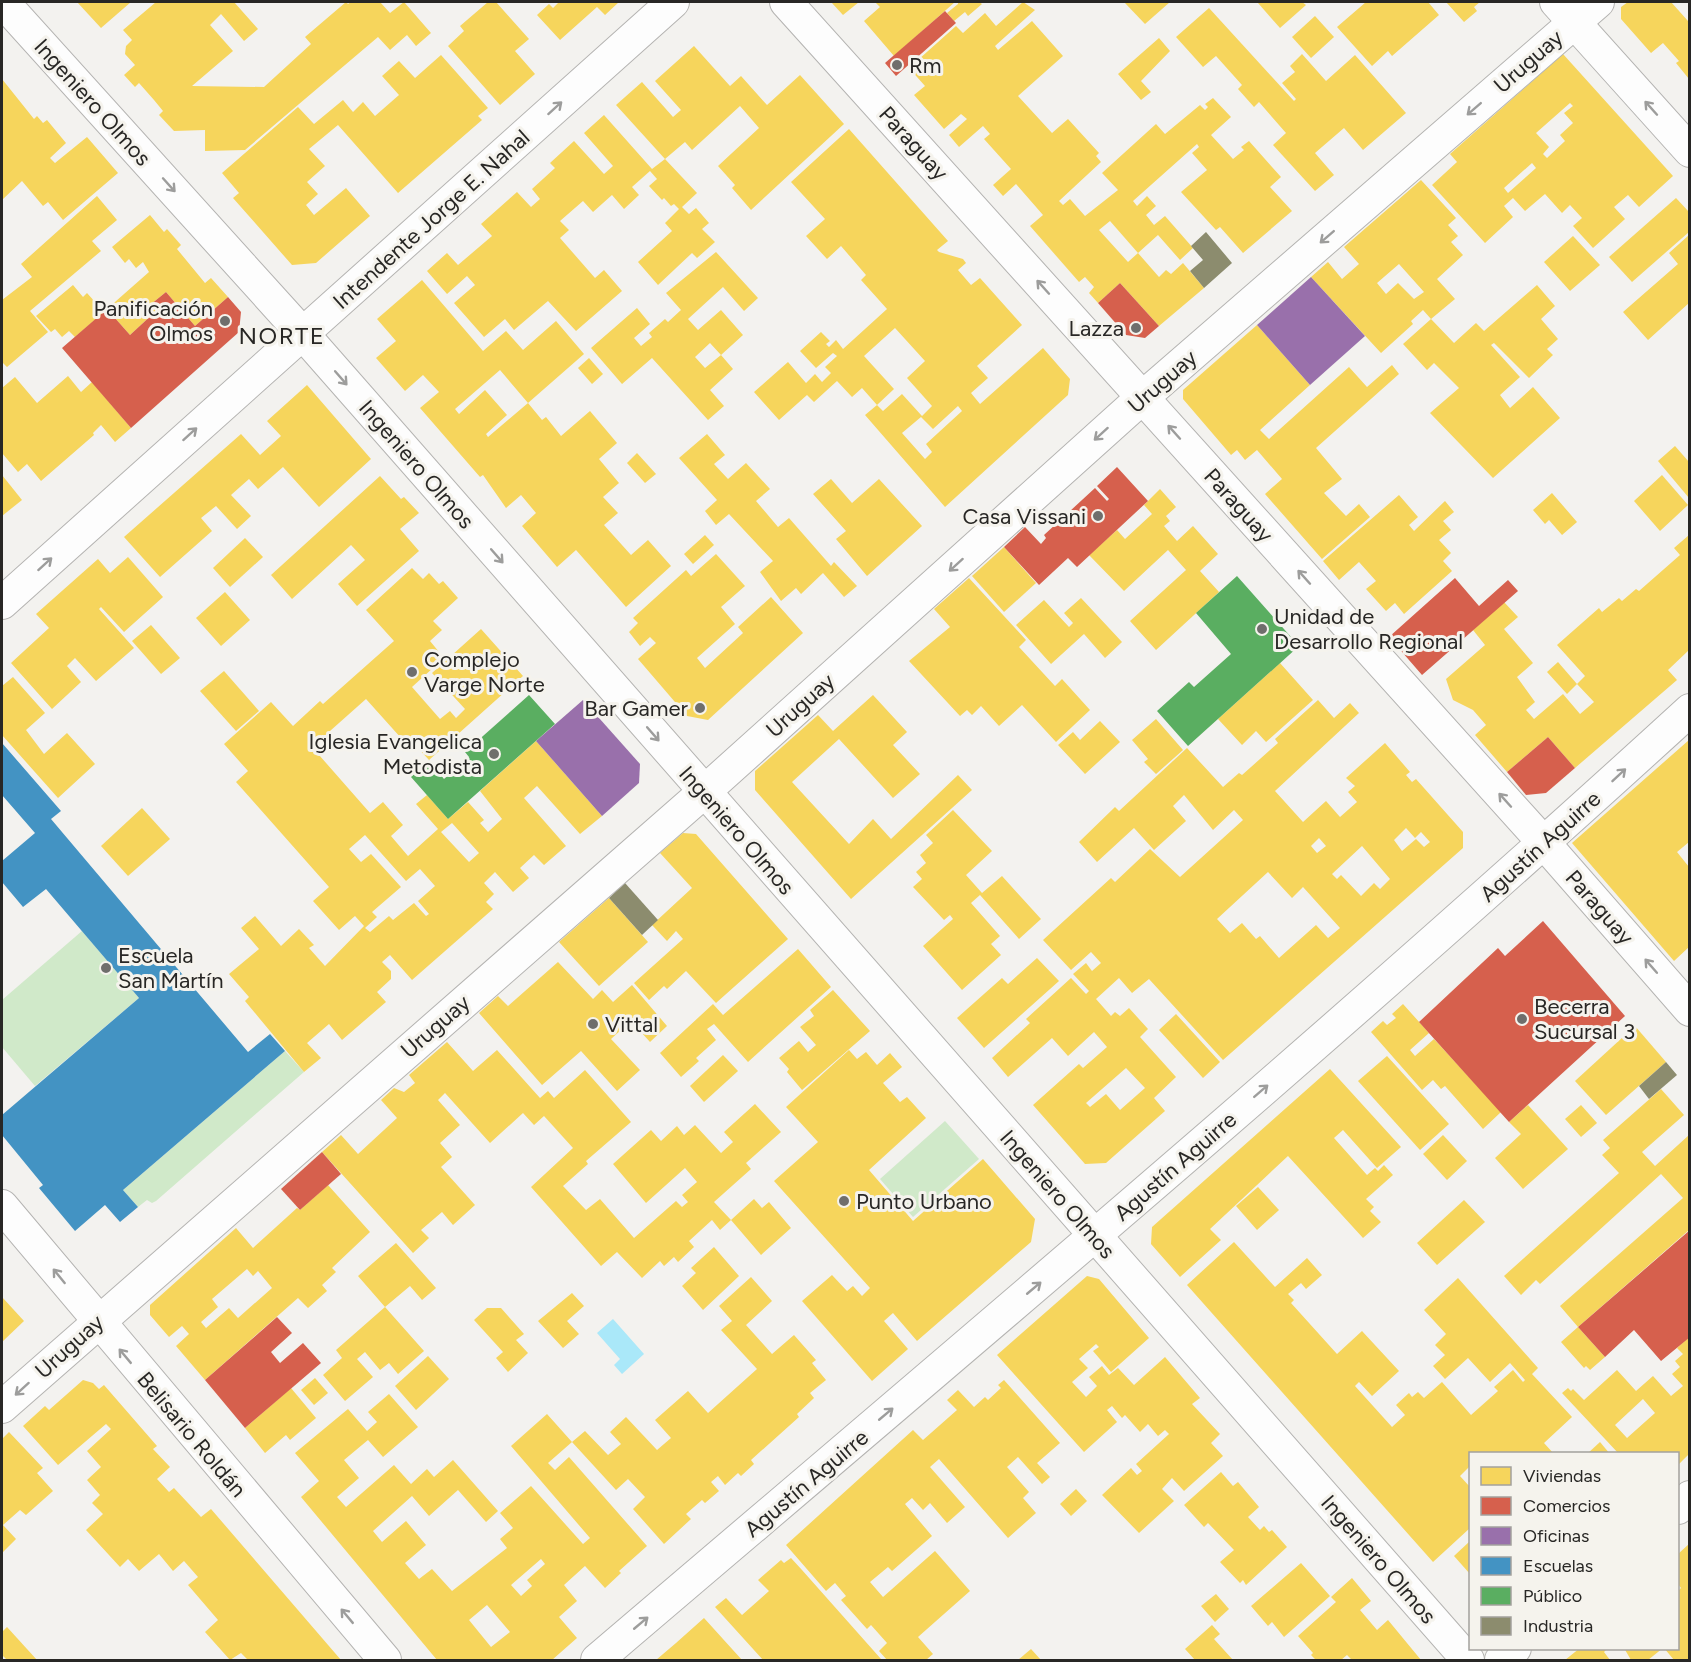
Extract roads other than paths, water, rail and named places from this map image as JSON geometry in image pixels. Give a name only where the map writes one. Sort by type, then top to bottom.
[{"type":"street","name":"Ingeniero Olmos","points":[[3,2],[303,334],[1468,1660]]},
{"type":"street","name":"Intendente Jorge E. Nahal","points":[[2,603],[673,2]]},
{"type":"street","name":"Paraguay","points":[[786,2],[1544,843],[1689,1010]]},
{"type":"street","name":"Uruguay","points":[[2,1407],[96,1321],[704,792],[1143,398],[1565,11],[1598,2]]},
{"type":"street","points":[[1565,11],[1689,152]]},
{"type":"street","name":"Agustín Aguirre","points":[[597,1660],[1095,1236],[1544,843],[1689,710]]},
{"type":"street","name":"Belisario Roldán","points":[[2,1206],[96,1321],[385,1660]]},
{"type":"street","points":[[1501,1660],[1513,1650]]},
{"type":"water","points":[[613,1319],[644,1354],[622,1374],[614,1365],[620,1359],[597,1333]]},
{"type":"place","name":"Rm","points":[[897,65]]},
{"type":"place","name":"Panificación Olmos","points":[[225,321]]},
{"type":"place","name":"Lazza","points":[[1136,328]]},
{"type":"place","name":"Casa Vissani","points":[[1098,516]]},
{"type":"place","name":"Unidad de Desarrollo Regional","points":[[1262,629]]},
{"type":"place","name":"Complejo Varge Norte","points":[[412,672]]},
{"type":"place","name":"Bar Gamer","points":[[700,708]]},
{"type":"place","name":"Iglesia Evangelica Metodista","points":[[494,754]]},
{"type":"place","name":"Escuela San Martín","points":[[106,968]]},
{"type":"place","name":"Becerra Sucursal 3","points":[[1522,1019]]},
{"type":"place","name":"Vittal","points":[[593,1024]]},
{"type":"place","name":"Punto Urbano","points":[[844,1201]]},
{"type":"district","name":"NORTE","points":[[282,336]]}]
